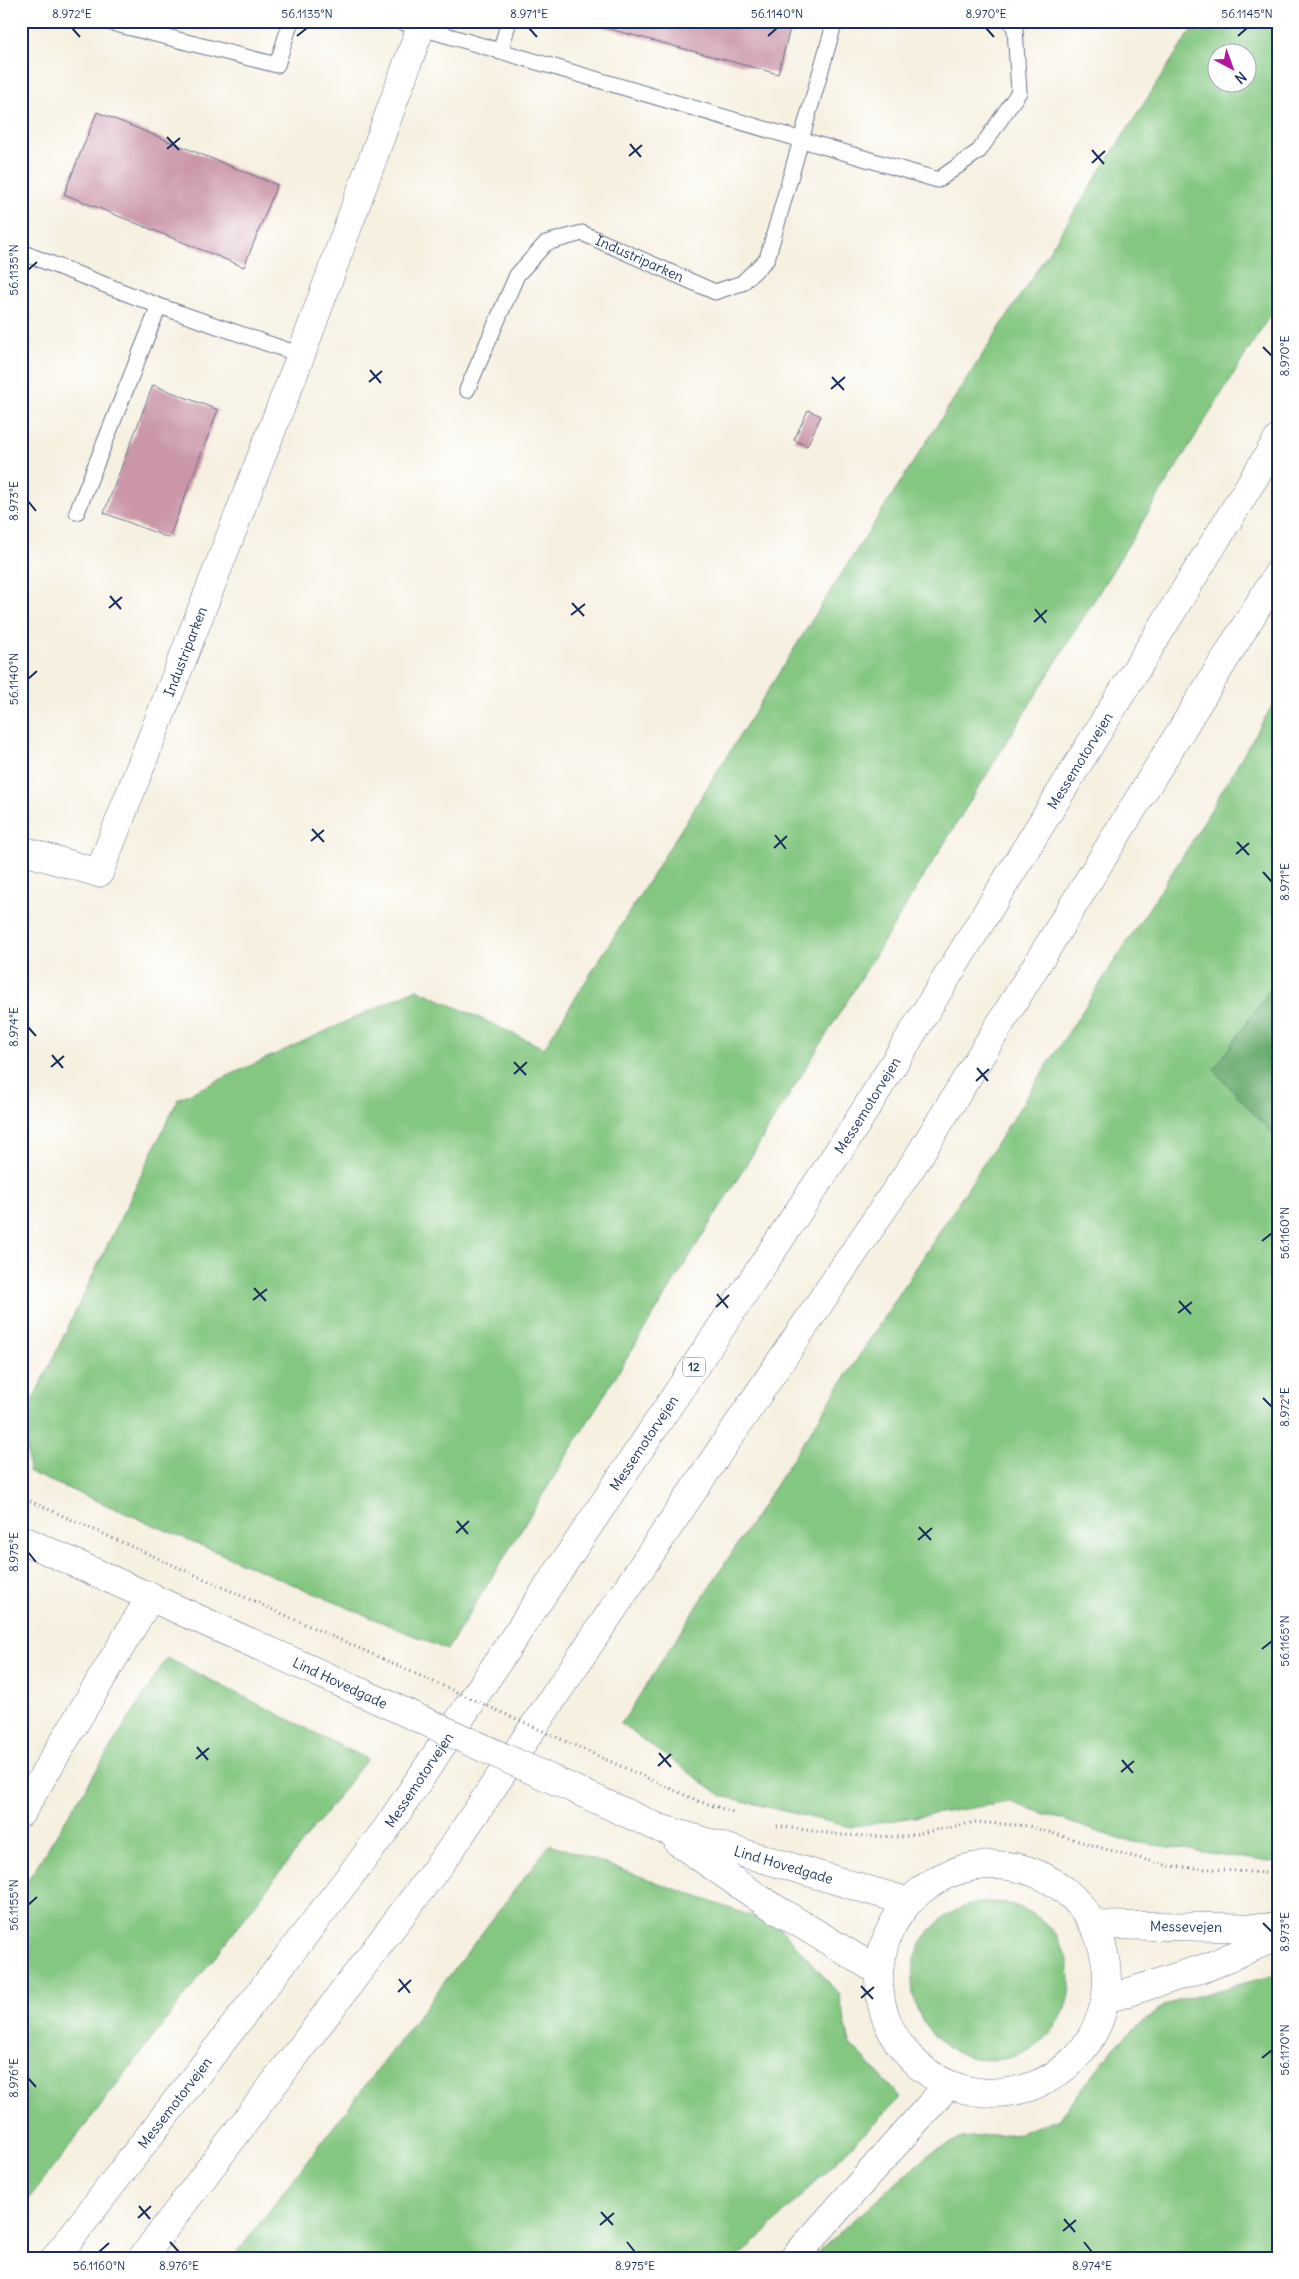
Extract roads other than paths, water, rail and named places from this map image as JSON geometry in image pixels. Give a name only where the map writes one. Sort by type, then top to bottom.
[{"type":"main road","name":"Industriparken","points":[[21,850],[99,873],[301,355],[414,24]]},
{"type":"main road","name":"Messemotorvejen","points":[[55,2258],[387,1828],[854,1128],[1278,439]]},
{"type":"main road","points":[[142,2258],[449,1852],[915,1162],[1278,573]]},
{"type":"main road","name":"Lind Hovedgade","points":[[21,1538],[659,1828],[909,1902]]},
{"type":"main road","points":[[21,1812],[151,1596]]},
{"type":"main road","name":"Lind Hovedgade","points":[[659,1828],[763,1901],[878,1971]]},
{"type":"main road","points":[[990,1864],[1032,1870],[1069,1892],[1095,1925],[1107,1961],[1107,1999],[1092,2037],[1065,2068],[1029,2088],[988,2094],[948,2085],[917,2065],[894,2037],[881,2004],[878,1971],[888,1932],[913,1897],[948,1873],[990,1864]]},
{"type":"main road","name":"Messevejen","points":[[1095,1925],[1278,1928]]},
{"type":"main road","points":[[1107,1999],[1210,1966],[1278,1936]]},
{"type":"main road","points":[[794,2258],[948,2085]]},
{"type":"lane","points":[[104,21],[277,65],[291,21]]},
{"type":"lane","points":[[500,52],[509,21]]},
{"type":"lane","name":"Industriparken","points":[[467,390],[517,275],[546,243],[582,233],[715,292],[742,283],[767,259],[835,21]]},
{"type":"lane","name":"Industriparken","points":[[414,24],[500,52],[938,180],[979,151],[1019,92],[1015,29],[1011,21]]},
{"type":"lane","points":[[21,252],[159,306],[301,355]]},
{"type":"lane","points":[[77,512],[159,306]]}]
